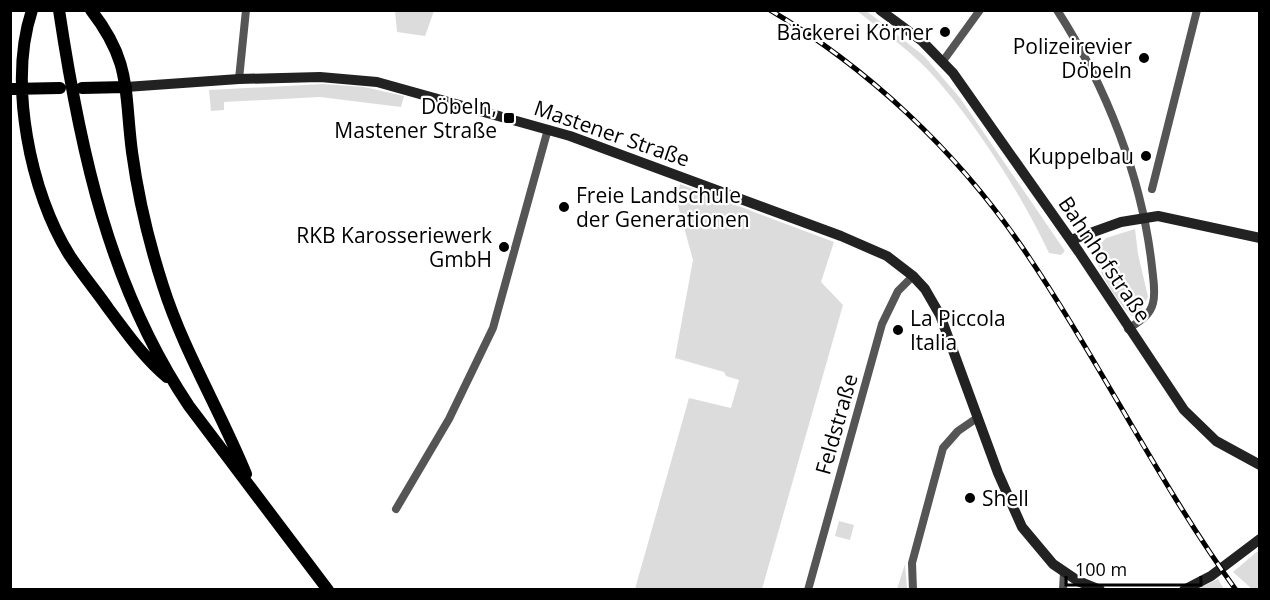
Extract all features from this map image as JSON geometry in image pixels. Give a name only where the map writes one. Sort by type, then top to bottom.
[{"type":"main road","points":[[32,10],[24,62],[29,145],[36,177],[51,220],[70,256],[123,328],[156,368],[173,382]]},
{"type":"main road","points":[[59,10],[66,60],[90,179],[112,252],[137,316],[173,382],[328,590]]},
{"type":"main road","points":[[91,10],[116,48],[124,70],[138,189],[162,284],[194,366],[237,452],[252,489]]},
{"type":"main road","name":"Bahnhofstraße","points":[[880,10],[922,41],[943,62],[1071,240],[1167,387],[1200,427],[1233,452],[1260,465]]},
{"type":"main road","name":"Mastener Straße","points":[[126,87],[239,79],[360,78],[548,129],[862,244],[887,256],[913,276],[925,290],[940,315],[977,418],[1022,527],[1044,556],[1064,572],[1100,590]]},
{"type":"main road","points":[[82,88],[126,87]]},
{"type":"main road","points":[[10,89],[60,88]]},
{"type":"main road","points":[[1071,240],[1144,217],[1177,219],[1260,238]]},
{"type":"main road","points":[[1184,590],[1211,576],[1260,539]]},
{"type":"street","points":[[239,79],[246,10]]},
{"type":"street","points":[[943,62],[980,10]]},
{"type":"street","points":[[1057,10],[1091,66],[1113,118],[1149,239],[1154,299],[1149,313],[1128,329]]},
{"type":"street","points":[[1152,189],[1197,10]]},
{"type":"street","points":[[396,509],[449,418],[494,328],[548,129]]},
{"type":"street","name":"Feldstraße","points":[[808,590],[882,324],[898,291],[913,276]]},
{"type":"street","points":[[914,590],[912,563],[943,448],[958,431],[977,418]]},
{"type":"street","points":[[1063,590],[1064,572]]},
{"type":"shaded area","points":[[395,11],[434,11],[425,36],[397,32]]},
{"type":"shaded area","points":[[857,11],[866,11],[924,56],[960,98],[1065,251],[1061,255],[1049,253],[995,157],[945,89],[911,54]]},
{"type":"shaded area","points":[[323,84],[364,87],[404,96],[401,107],[320,97],[224,102],[224,110],[211,111],[209,90]]},
{"type":"shaded area","points":[[680,184],[834,242],[821,282],[843,305],[762,589],[635,589],[689,398],[731,408],[739,380],[726,376],[724,372],[675,358],[693,260],[677,202]]},
{"type":"shaded area","points":[[1135,229],[1148,297],[1139,314],[1132,316],[1108,286],[1094,251],[1106,238]]},
{"type":"shaded area","points":[[839,521],[854,525],[850,540],[835,536]]},
{"type":"shaded area","points":[[1259,550],[1259,589],[1252,589],[1233,572]]},
{"type":"shaded area","points":[[905,564],[907,589],[897,589]]},
{"type":"shaded area","points":[[1218,579],[1224,589],[1197,589]]},
{"type":"railway","points":[[770,10],[841,58],[907,113],[938,144],[995,209],[1048,286],[1179,505],[1236,590]]},
{"type":"place","name":"Bäckerei Körner","points":[[945,32]]},
{"type":"place","name":"Polizeirevier Döbeln","points":[[1144,58]]},
{"type":"place","name":"Döbeln, Mastener Straße","points":[[509,118]]},
{"type":"place","name":"Kuppelbau","points":[[1146,156]]},
{"type":"place","name":"Freie Landschule der Generationen","points":[[564,207]]},
{"type":"place","name":"RKB Karosseriewerk GmbH","points":[[504,247]]},
{"type":"place","name":"La Piccola Italia","points":[[898,330]]},
{"type":"place","name":"Shell","points":[[970,498]]}]
